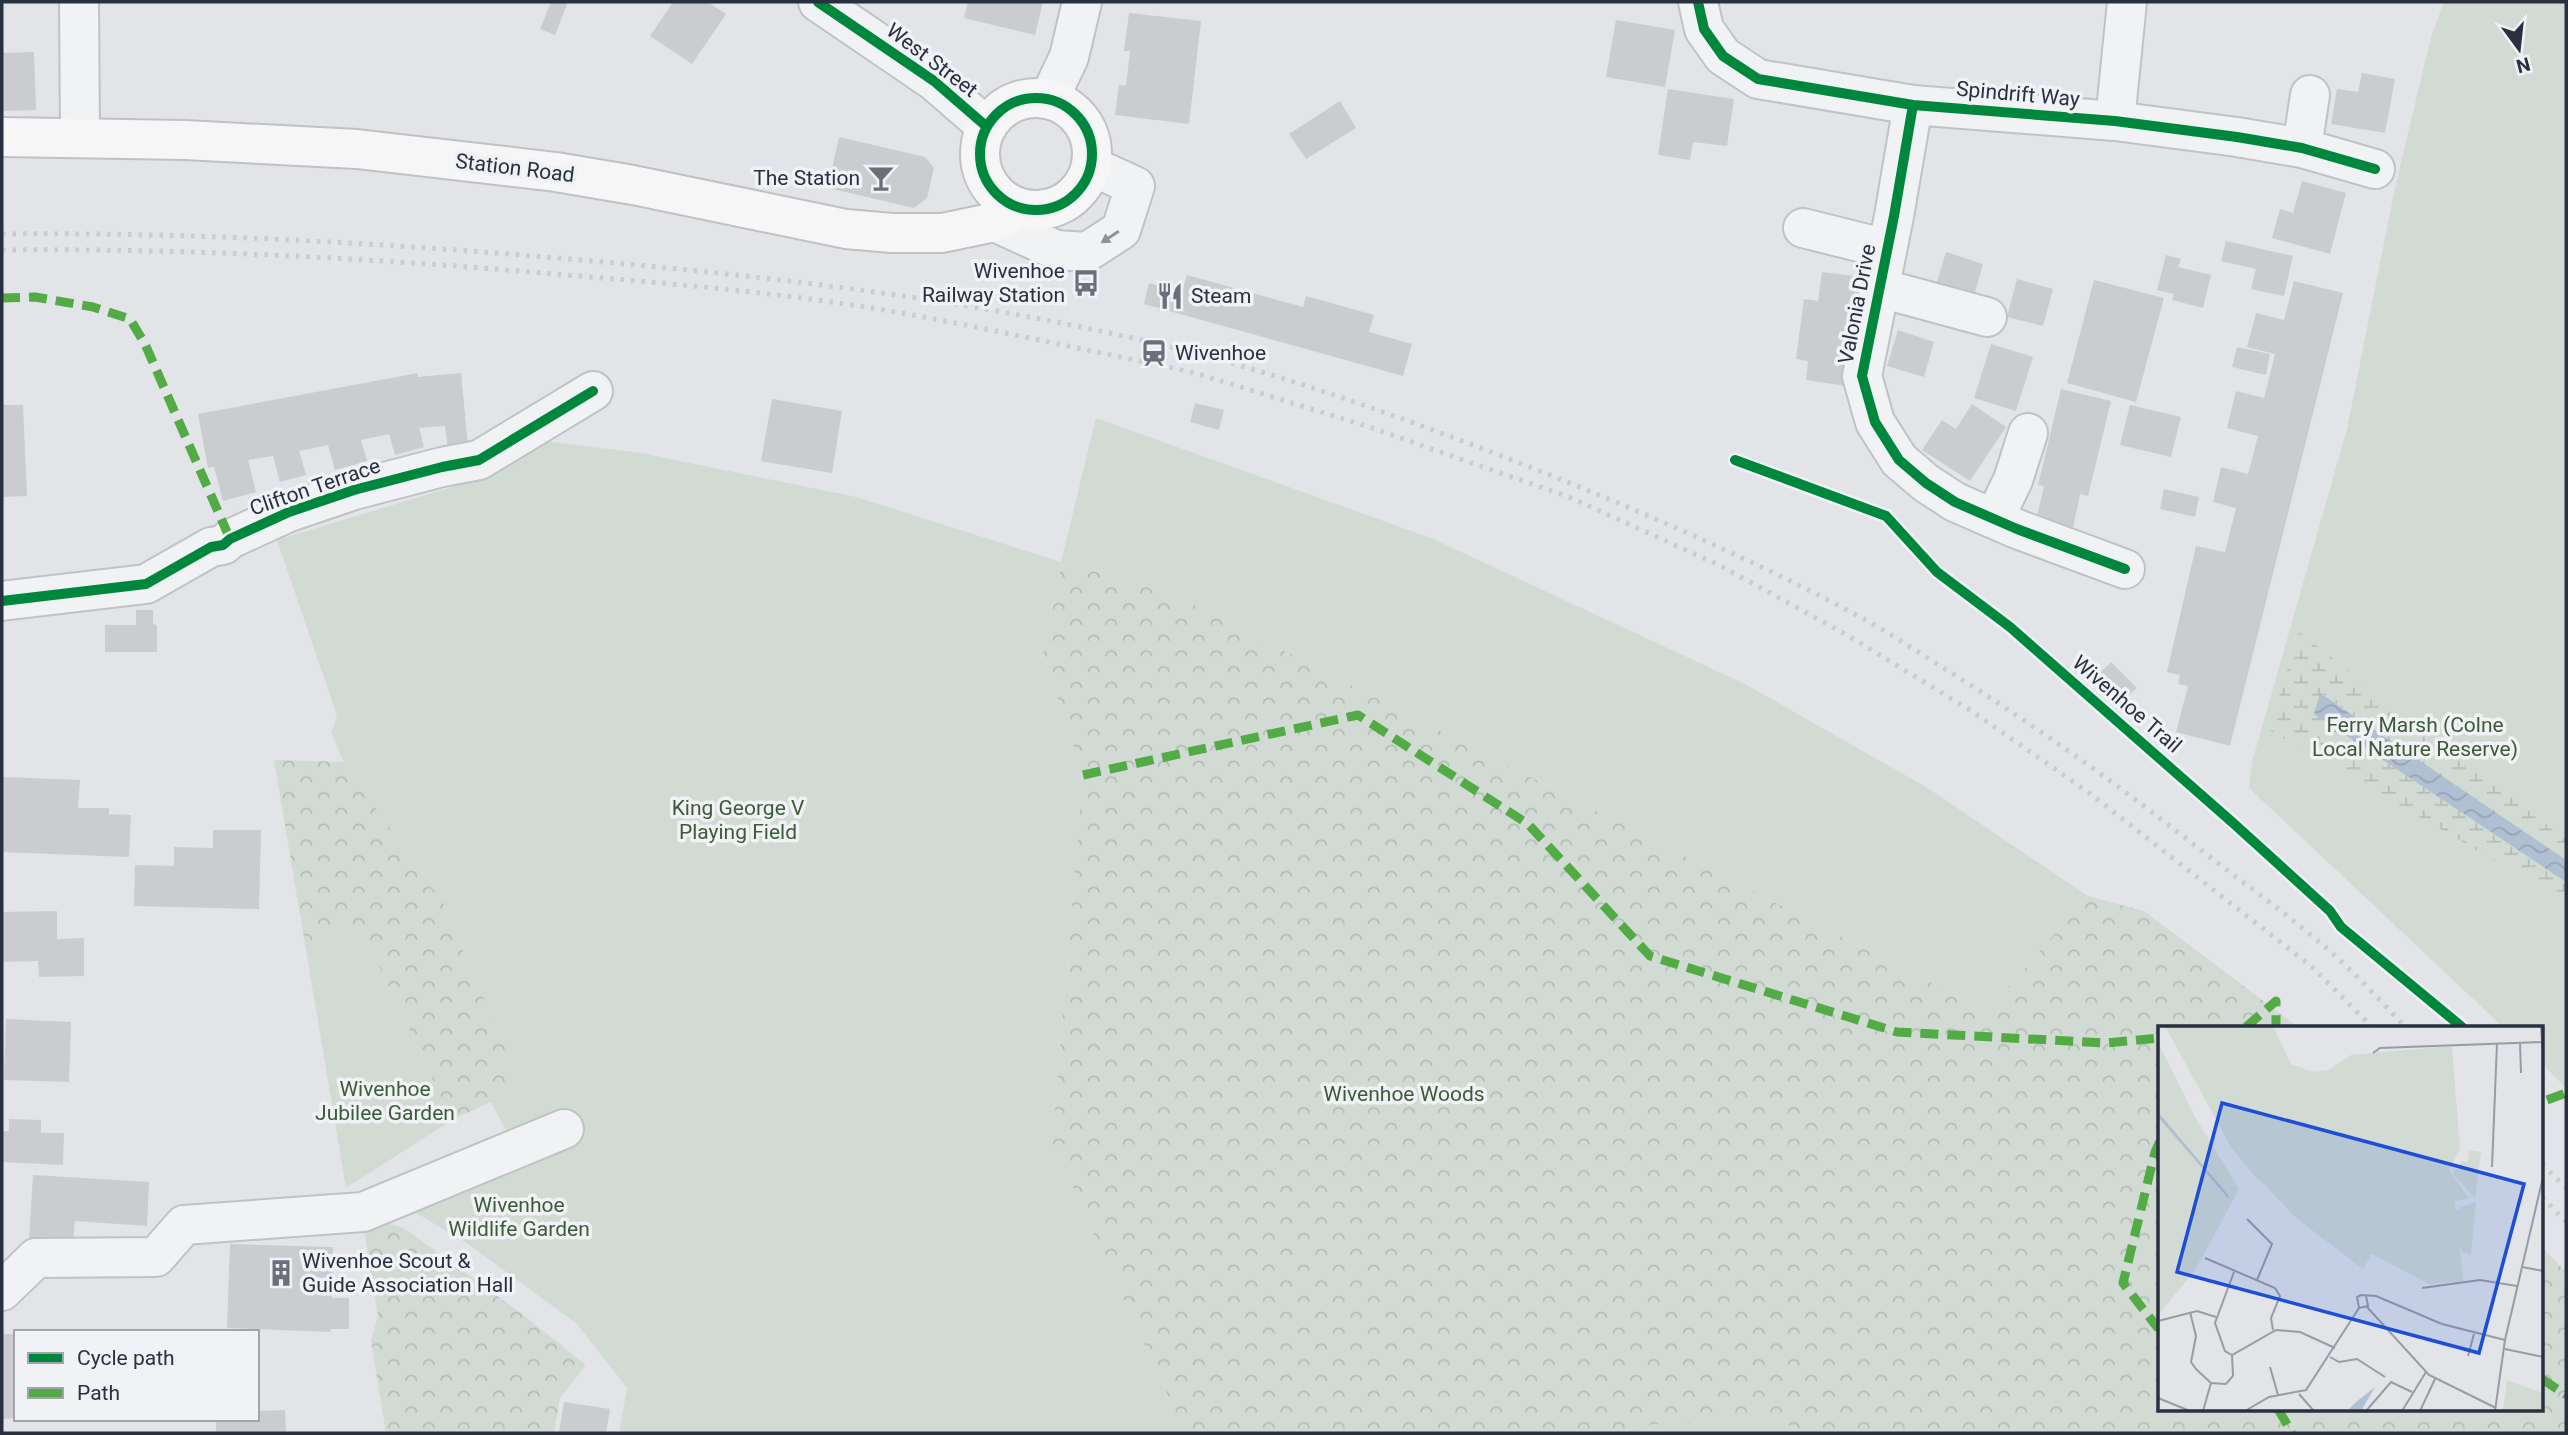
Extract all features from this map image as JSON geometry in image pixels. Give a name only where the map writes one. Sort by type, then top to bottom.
[{"type":"main road","points":[[1034,98],[1049,99],[1065,106],[1083,124],[1092,148],[1091,166],[1084,183],[1072,197],[1056,207],[1007,215],[998,195],[984,175],[980,150],[987,127],[995,115],[1013,103],[1034,98]]},
{"type":"main road","name":"Station Road","points":[[2,137],[80,136],[357,149],[633,184],[846,229],[892,233],[942,233],[1007,215]]},
{"type":"street","points":[[79,2],[80,136]]},
{"type":"street","name":"West Street","points":[[818,2],[934,81],[987,127]]},
{"type":"street","points":[[1049,99],[1069,57],[1082,2]]},
{"type":"street","name":"Spindrift Way","points":[[1698,2],[1704,29],[1723,57],[1758,79],[1913,105],[2115,121],[2302,148],[2375,169]]},
{"type":"street","points":[[2115,121],[2127,2]]},
{"type":"street","points":[[2302,148],[2310,94]]},
{"type":"street","name":"Valonia Drive","points":[[1913,105],[1895,216],[1886,249],[1863,376],[1875,422],[1899,460],[1926,483],[1955,502],[2071,551],[2125,569]]},
{"type":"street","points":[[1007,215],[1056,250],[1087,252],[1121,230],[1135,186],[1091,166]]},
{"type":"street","points":[[1802,228],[1886,249]]},
{"type":"street","points":[[1880,288],[1987,317]]},
{"type":"street","name":"Clifton Terrace","points":[[2,601],[146,584],[211,547],[223,545],[230,539],[289,512],[354,490],[479,460],[593,391]]},
{"type":"street","points":[[1994,519],[2013,480],[2028,433]]},
{"type":"street","points":[[2,1291],[36,1258],[156,1257],[184,1224],[363,1212],[564,1129]]},
{"type":"green space","name":"Ferry Marsh (Colne Local Nature Reserve)","points":[[2444,2],[2566,2],[2566,1088],[2544,1066],[2544,1026],[2502,1026],[2249,788],[2252,762],[2347,429],[2395,188],[2431,37]]},
{"type":"green space","name":"King George V Playing Field","points":[[1096,418],[1431,538],[1747,685],[1926,787],[2088,896],[1987,1011],[1173,594],[1062,562],[1043,653],[1083,775],[1052,1142],[1185,1433],[619,1433],[627,1388],[577,1324],[468,1244],[408,1208],[518,1154],[491,1102],[331,733],[337,716],[277,540],[492,475],[544,441],[641,453],[856,497],[1061,562]]},
{"type":"green space","name":"Wivenhoe Woods","points":[[1062,562],[1173,594],[1987,1011],[2088,896],[2144,911],[2297,1026],[2158,1026],[2158,1410],[2544,1410],[2544,1249],[2566,1272],[2566,1433],[1797,1433],[1780,1417],[1646,1425],[1616,1433],[1185,1433],[1052,1142],[1083,775],[1043,653]]},
{"type":"green space","points":[[2299,632],[2566,840],[2566,860],[2321,693],[2314,714],[2566,882],[2566,902],[2269,730]]},
{"type":"green space","points":[[274,760],[345,762],[417,869],[444,904],[473,975],[509,1051],[505,1083],[491,1102],[452,1120],[361,927],[305,944]]},
{"type":"green space","name":"Wivenhoe Jubilee Garden","points":[[361,927],[452,1120],[346,1188],[305,944]]},
{"type":"green space","points":[[362,1217],[404,1228],[526,1317],[586,1365],[560,1398],[554,1433],[386,1433],[371,1341],[378,1316]]},
{"type":"green space","points":[[1780,1417],[1797,1433],[1616,1433],[1646,1425]]},
{"type":"water","points":[[2320,693],[2566,860],[2566,882],[2314,714]]},
{"type":"building","points":[[551,2],[568,2],[555,35],[540,29]]},
{"type":"building","points":[[673,2],[708,2],[726,14],[692,64],[650,36]]},
{"type":"building","points":[[968,2],[1043,2],[1035,35],[964,18]]},
{"type":"building","points":[[1129,13],[1201,21],[1189,124],[1115,115],[1119,85],[1126,86],[1130,51],[1124,51]]},
{"type":"building","points":[[1616,20],[1675,30],[1665,87],[1606,77]]},
{"type":"building","points":[[34,52],[36,110],[2,111],[2,53]]},
{"type":"building","points":[[2362,73],[2395,79],[2385,133],[2331,124],[2337,89],[2358,92]]},
{"type":"building","points":[[1668,89],[1734,99],[1727,146],[1693,142],[1690,160],[1658,155]]},
{"type":"building","points":[[1340,101],[1356,128],[1306,159],[1289,134]]},
{"type":"building","name":"The Station","points":[[839,137],[925,157],[934,168],[927,198],[914,208],[828,188]]},
{"type":"building","points":[[2302,181],[2346,193],[2330,254],[2272,238],[2280,209],[2293,213]]},
{"type":"building","points":[[2226,241],[2293,256],[2284,296],[2251,289],[2256,269],[2221,261]]},
{"type":"building","points":[[1946,252],[1983,264],[1973,299],[1935,288]]},
{"type":"building","points":[[2166,255],[2181,259],[2178,267],[2211,275],[2203,308],[2172,300],[2174,294],[2157,290]]},
{"type":"building","points":[[1822,272],[1861,277],[1846,386],[1806,380],[1808,361],[1796,359],[1804,299],[1818,301]]},
{"type":"building","points":[[1187,275],[1303,307],[1306,296],[1374,315],[1369,332],[1412,344],[1403,376],[1144,304],[1149,283],[1182,292]]},
{"type":"building","points":[[2017,279],[2053,289],[2043,326],[2007,317]]},
{"type":"building","points":[[2094,280],[2164,298],[2136,402],[2067,383]]},
{"type":"building","points":[[2294,281],[2343,293],[2230,746],[2176,732],[2188,686],[2178,684],[2180,675],[2167,672],[2196,546],[2225,552],[2236,508],[2213,502],[2221,467],[2248,474],[2258,436],[2227,428],[2236,391],[2264,398],[2275,354],[2247,347],[2256,313],[2284,320]]},
{"type":"building","points":[[1898,330],[1934,342],[1924,377],[1887,366]]},
{"type":"building","points":[[1991,344],[2033,357],[2016,411],[1974,398]]},
{"type":"building","points":[[2237,347],[2270,354],[2266,375],[2232,367]]},
{"type":"building","points":[[418,373],[418,377],[461,373],[468,447],[448,448],[445,426],[419,428],[424,447],[395,455],[389,434],[361,440],[367,461],[335,470],[328,445],[299,451],[306,475],[280,482],[273,456],[248,460],[256,492],[223,501],[214,467],[208,468],[198,414]]},
{"type":"building","points":[[2061,389],[2111,401],[2088,496],[2080,494],[2073,528],[2036,520],[2044,486],[2038,485]]},
{"type":"building","points":[[772,399],[842,411],[832,473],[761,461]]},
{"type":"building","points":[[1195,403],[1224,410],[1219,430],[1190,422]]},
{"type":"building","points":[[1972,404],[2006,427],[1970,481],[1922,450],[1942,420],[1956,429]]},
{"type":"building","points":[[2,405],[23,405],[27,496],[2,497]]},
{"type":"building","points":[[2130,405],[2181,417],[2171,457],[2120,445]]},
{"type":"building","points":[[2164,489],[2199,497],[2195,517],[2160,509]]},
{"type":"building","points":[[136,610],[153,610],[153,624],[157,625],[157,652],[105,652],[105,625],[136,625]]},
{"type":"building","points":[[2111,662],[2137,688],[2120,704],[2095,678]]},
{"type":"building","points":[[2,777],[80,780],[78,808],[109,808],[109,814],[131,815],[129,857],[2,852]]},
{"type":"building","points":[[213,830],[261,830],[259,909],[134,906],[135,865],[174,866],[174,847],[213,848]]},
{"type":"building","points":[[57,911],[57,939],[84,938],[84,976],[39,977],[38,961],[2,962],[2,912]]},
{"type":"building","points":[[6,1019],[71,1022],[69,1082],[4,1080]]},
{"type":"building","points":[[9,1119],[41,1120],[41,1133],[64,1133],[63,1165],[2,1162],[2,1131],[9,1131]]},
{"type":"building","points":[[33,1175],[149,1182],[147,1226],[75,1221],[73,1243],[29,1240]]},
{"type":"building","name":"Wivenhoe Scout & Guide Association Hall","points":[[230,1244],[333,1247],[332,1298],[349,1298],[349,1329],[331,1329],[331,1332],[227,1328]]},
{"type":"building","points":[[2,1334],[14,1334],[14,1418],[2,1419]]},
{"type":"building","points":[[564,1402],[610,1409],[606,1433],[559,1433]]},
{"type":"building","points":[[285,1410],[286,1433],[216,1433],[216,1421],[259,1421],[259,1411]]},
{"type":"railway","points":[[2,234],[227,237],[378,245],[603,262],[818,284],[960,305],[1101,331],[1253,369],[1334,395],[1494,453],[1635,510],[1774,573],[1874,625],[1974,687],[2098,772],[2158,817],[2315,938],[2405,1026]]},
{"type":"railway","points":[[2,250],[146,251],[362,260],[650,282],[794,297],[940,320],[1165,366],[1366,426],[1569,497],[1721,566],[1847,635],[1970,710],[2088,792],[2311,966],[2371,1026]]},
{"type":"railway","points":[[2544,1166],[2566,1188]]},
{"type":"railway","points":[[2544,1199],[2566,1222]]},
{"type":"marked path","points":[[2,298],[35,297],[93,307],[130,319],[145,344],[230,539]]},
{"type":"marked path","points":[[1083,775],[1358,715],[1528,824],[1650,956],[1897,1032],[2106,1043],[2158,1038]]},
{"type":"marked path","points":[[2247,1026],[2276,1001],[2276,1026]]},
{"type":"marked path","points":[[2547,1100],[2566,1093]]},
{"type":"marked path","points":[[2158,1145],[2123,1283],[2158,1327]]},
{"type":"marked path","points":[[2544,1380],[2566,1395]]},
{"type":"marked path","points":[[2279,1410],[2292,1433]]},
{"type":"cycle path","points":[[818,2],[934,81],[987,127]]},
{"type":"cycle path","points":[[1698,2],[1704,29],[1723,56],[1758,79],[1913,105],[2115,121],[2237,137],[2302,148],[2375,169]]},
{"type":"cycle path","points":[[1036,98],[1057,102],[1076,114],[1088,133],[1092,154],[1088,175],[1076,194],[1057,206],[1036,210],[1015,206],[996,194],[984,175],[980,154],[984,133],[996,114],[1015,102],[1036,98]]},
{"type":"cycle path","points":[[1913,105],[1862,376],[1875,422],[1899,460],[1926,483],[1955,502],[2017,529],[2125,569]]},
{"type":"cycle path","points":[[2,601],[146,584],[211,547],[223,545],[230,539],[289,512],[354,490],[479,460],[593,391]]},
{"type":"cycle path","name":"Wivenhoe Trail","points":[[1735,460],[1886,516],[1937,572],[2010,627],[2232,822],[2330,911],[2341,927],[2461,1026]]},
{"type":"place","name":"The Station","points":[[881,178]]},
{"type":"place","name":"Wivenhoe Railway Station","points":[[1086,283]]},
{"type":"place","name":"Steam","points":[[1170,296]]},
{"type":"place","name":"Wivenhoe","points":[[1154,353]]},
{"type":"place","name":"Wivenhoe Scout & Guide Association Hall","points":[[281,1273]]},
{"type":"park label","name":"Wivenhoe Wildlife Garden","points":[[519,1217]]}]
